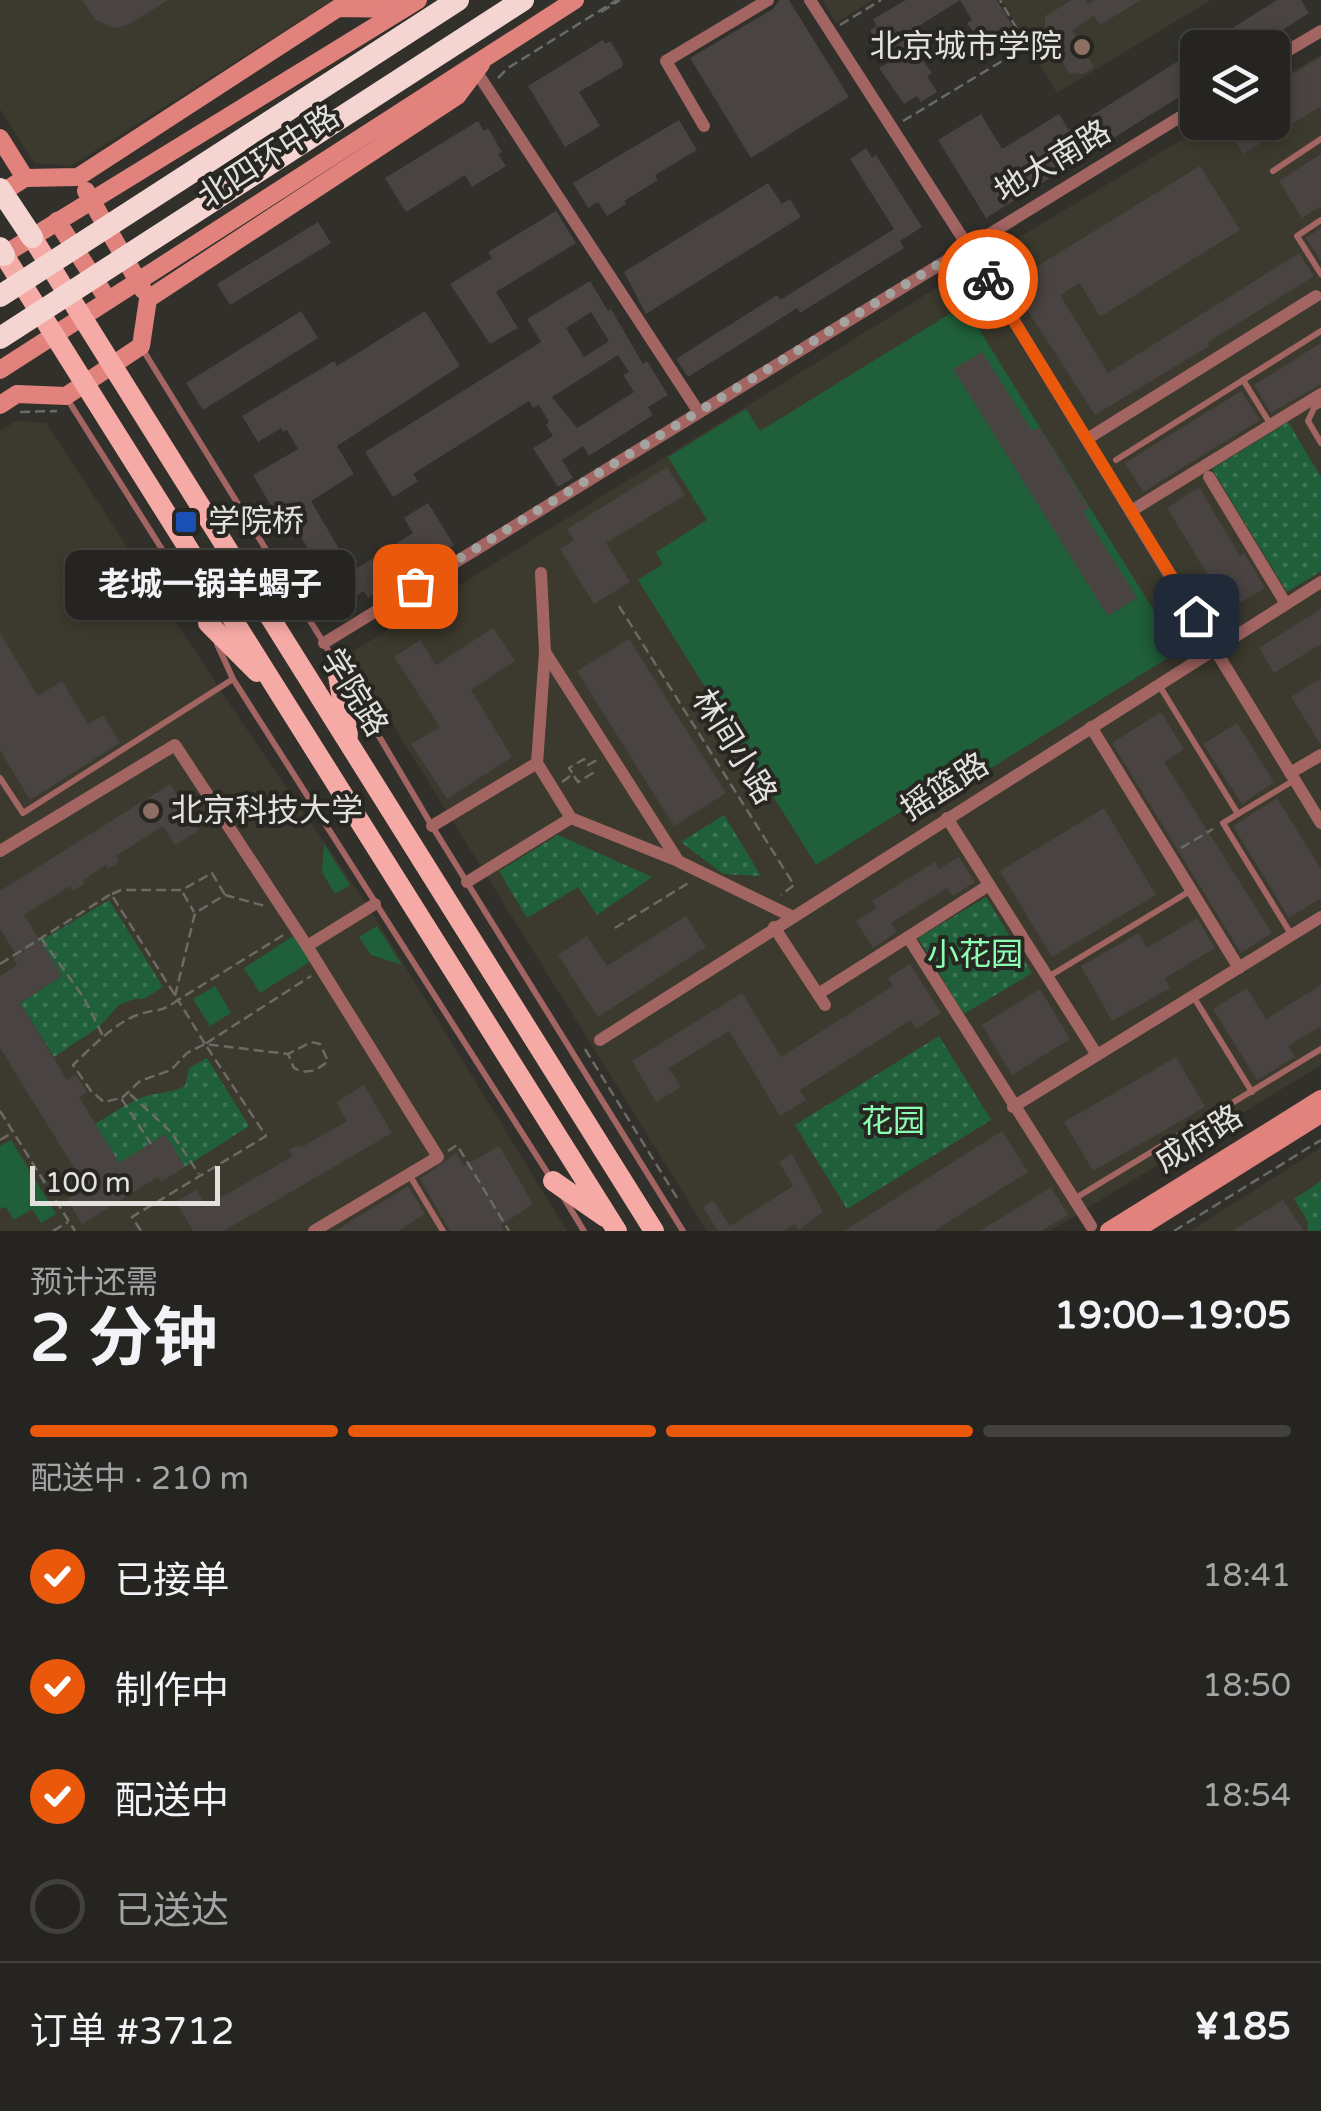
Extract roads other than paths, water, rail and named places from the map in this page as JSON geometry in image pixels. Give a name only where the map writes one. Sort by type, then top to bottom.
[{"type":"highway","name":"北四环中路","points":[[0,296],[458,0]]},
{"type":"highway","name":"北四环中路","points":[[0,336],[515,5]]},
{"type":"highway","name":"学院路","points":[[0,192],[32,237]]},
{"type":"main road","name":"学院路","points":[[32,237],[654,1231]]},
{"type":"main road","name":"学院路","points":[[1,254],[196,557],[614,1226]]},
{"type":"main road","points":[[208,623],[283,699]]},
{"type":"main road","points":[[336,663],[350,747]]},
{"type":"main road","points":[[553,1182],[614,1226]]},
{"type":"street","name":"北四环中路","points":[[5,365],[576,0]]},
{"type":"street","points":[[704,126],[666,60],[768,0]]},
{"type":"street","points":[[810,0],[968,246],[1321,823]]},
{"type":"street","name":"北四环中路","points":[[1,254],[411,4]]},
{"type":"street","points":[[0,192],[25,178],[78,177],[338,8],[411,4]]},
{"type":"street","points":[[1290,49],[1321,30]]},
{"type":"street","points":[[148,299],[457,96],[482,63],[698,411]]},
{"type":"street","name":"地大南路","points":[[324,643],[1180,117]]},
{"type":"street","points":[[0,138],[25,178]]},
{"type":"street","points":[[0,405],[17,394],[66,396],[140,346],[148,299],[78,177]]},
{"type":"street","points":[[56,221],[108,300]]},
{"type":"street","points":[[1087,439],[1316,296]]},
{"type":"street","points":[[0,336],[5,365],[17,394]]},
{"type":"street","points":[[1131,510],[1321,394]]},
{"type":"street","points":[[1209,477],[1286,604]]},
{"type":"street","points":[[541,573],[546,652],[537,763],[571,818],[678,861],[791,916]]},
{"type":"street","name":"摇篮路","points":[[600,1040],[1321,582]]},
{"type":"street","points":[[546,652],[678,861]]},
{"type":"street","points":[[1091,727],[1239,968]]},
{"type":"street","points":[[0,851],[175,745],[307,946],[438,1157],[314,1231]]},
{"type":"street","points":[[1292,777],[1321,755]]},
{"type":"street","points":[[432,826],[537,763]]},
{"type":"street","points":[[467,882],[571,818]]},
{"type":"street","points":[[948,818],[1097,1055]]},
{"type":"street","points":[[774,927],[821,999],[990,885]]},
{"type":"street","points":[[307,946],[375,904]]},
{"type":"street","points":[[1013,1107],[1321,917]]},
{"type":"street","points":[[908,937],[1073,1199],[1100,1228]]},
{"type":"street","name":"成府路","points":[[1100,1228],[1321,1098]]},
{"type":"street","name":"成府路","points":[[1134,1231],[1321,1114]]},
{"type":"lane","points":[[1273,171],[1321,139]]},
{"type":"lane","points":[[1321,220],[1297,236],[1321,274]]},
{"type":"lane","points":[[1116,460],[1321,331]]},
{"type":"lane","name":"学院路","points":[[140,346],[683,1231]]},
{"type":"lane","points":[[1242,380],[1271,425]]},
{"type":"lane","points":[[66,396],[208,623],[233,679],[584,1231]]},
{"type":"lane","points":[[1321,404],[1314,408],[1308,421],[1321,442]]},
{"type":"lane","points":[[0,778],[22,813],[233,679]]},
{"type":"lane","points":[[1158,684],[1238,814]]},
{"type":"lane","points":[[1292,777],[1222,824],[1292,935]]},
{"type":"lane","points":[[1048,977],[1190,891]]},
{"type":"lane","points":[[1193,996],[1252,1092]]},
{"type":"lane","points":[[1073,1199],[1321,1049]]},
{"type":"lane","points":[[408,1173],[443,1231]]},
{"type":"place","name":"北京城市学院","points":[[1082,47]]},
{"type":"place","name":"学院桥","points":[[186,522]]},
{"type":"place","name":"老城一锅羊蝎子","points":[[415,586]]},
{"type":"place","name":"北京科技大学","points":[[151,811]]},
{"type":"park label","name":"小花园","points":[[975,955]]},
{"type":"park label","name":"花园","points":[[893,1122]]}]
